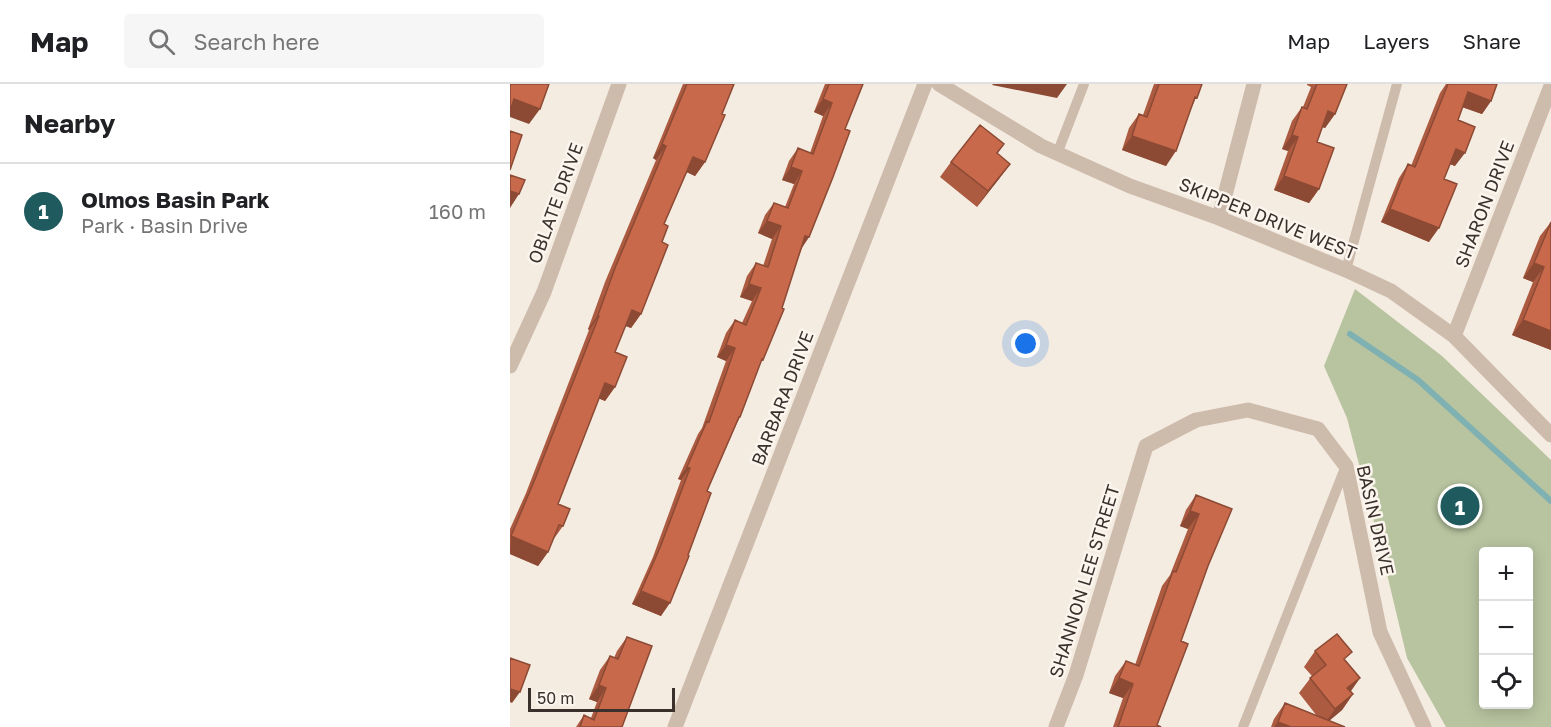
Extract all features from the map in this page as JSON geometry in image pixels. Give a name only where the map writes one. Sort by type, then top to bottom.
[{"type":"street","name":"OBLATE DRIVE","points":[[510,366],[543,292],[619,84]]},
{"type":"street","name":"BARBARA DRIVE","points":[[675,727],[925,84]]},
{"type":"street","name":"SKIPPER DRIVE WEST","points":[[939,84],[1057,154],[1130,186],[1219,218],[1346,270],[1391,291],[1454,336],[1551,435]]},
{"type":"street","points":[[1219,218],[1254,84]]},
{"type":"street","name":"SHARON DRIVE","points":[[1454,336],[1551,86]]},
{"type":"street","name":"BASIN DRIVE","points":[[1146,446],[1196,420],[1248,410],[1318,429],[1346,466],[1380,632],[1424,727]]},
{"type":"street","name":"SHANNON LEE STREET","points":[[1056,727],[1076,675],[1146,446]]},
{"type":"lane","points":[[1057,154],[1084,84]]},
{"type":"lane","points":[[1346,270],[1397,84]]},
{"type":"lane","points":[[1243,727],[1346,466]]},
{"type":"green space","points":[[1355,289],[1442,356],[1551,460],[1551,727],[1446,727],[1407,658],[1347,418],[1324,366]]},
{"type":"building","points":[[510,84],[549,84],[540,109],[514,99],[510,111]]},
{"type":"building","points":[[687,84],[734,84],[722,114],[725,115],[705,162],[693,157],[664,224],[668,226],[662,242],[668,245],[641,314],[632,310],[615,352],[627,357],[615,387],[605,383],[558,504],[570,509],[563,526],[559,525],[548,552],[511,536],[599,316],[615,268],[666,146],[662,144]]},
{"type":"building","points":[[829,84],[863,84],[845,129],[850,131],[833,177],[809,237],[805,236],[782,308],[784,309],[707,491],[711,493],[670,603],[641,591],[690,468],[687,467],[707,421],[709,422],[735,348],[726,345],[735,320],[746,325],[761,288],[749,284],[756,263],[768,267],[781,226],[767,221],[774,203],[788,208],[802,171],[791,167],[798,148],[813,154],[832,103],[823,99]]},
{"type":"building","points":[[1159,84],[1202,84],[1197,98],[1195,97],[1176,151],[1132,136],[1139,114],[1147,117]]},
{"type":"building","points":[[1317,84],[1347,84],[1335,114],[1328,111],[1317,142],[1334,148],[1319,189],[1284,176],[1298,137],[1292,135],[1302,107],[1307,109]]},
{"type":"building","points":[[1448,84],[1497,84],[1491,101],[1468,92],[1458,120],[1475,127],[1465,153],[1456,149],[1444,179],[1457,184],[1439,228],[1390,209],[1408,164],[1415,167]]},
{"type":"building","points":[[980,125],[1004,144],[997,153],[1010,164],[988,191],[951,162]]},
{"type":"building","points":[[510,131],[522,135],[510,170]]},
{"type":"building","points":[[510,175],[525,180],[519,194],[510,191]]},
{"type":"building","points":[[1551,222],[1551,331],[1523,320],[1544,267],[1534,263]]},
{"type":"building","points":[[1196,495],[1232,509],[1208,566],[1181,641],[1188,644],[1157,725],[1161,727],[1118,727],[1133,684],[1119,678],[1126,661],[1139,666],[1173,571],[1176,572],[1199,514],[1190,511]]},
{"type":"building","points":[[1337,634],[1352,652],[1344,659],[1360,678],[1347,688],[1353,694],[1335,709],[1310,678],[1326,665],[1315,651]]},
{"type":"building","points":[[627,637],[652,646],[622,727],[580,727],[584,715],[594,720],[606,688],[599,685],[610,656],[618,659]]},
{"type":"building","points":[[510,658],[530,665],[520,692],[510,689]]},
{"type":"building","points":[[1285,703],[1345,727],[1291,727],[1278,722]]},
{"type":"waterway","points":[[1350,334],[1418,380],[1551,501]]},
{"type":"place","name":"Olmos Basin Park","points":[[1460,506]]}]
